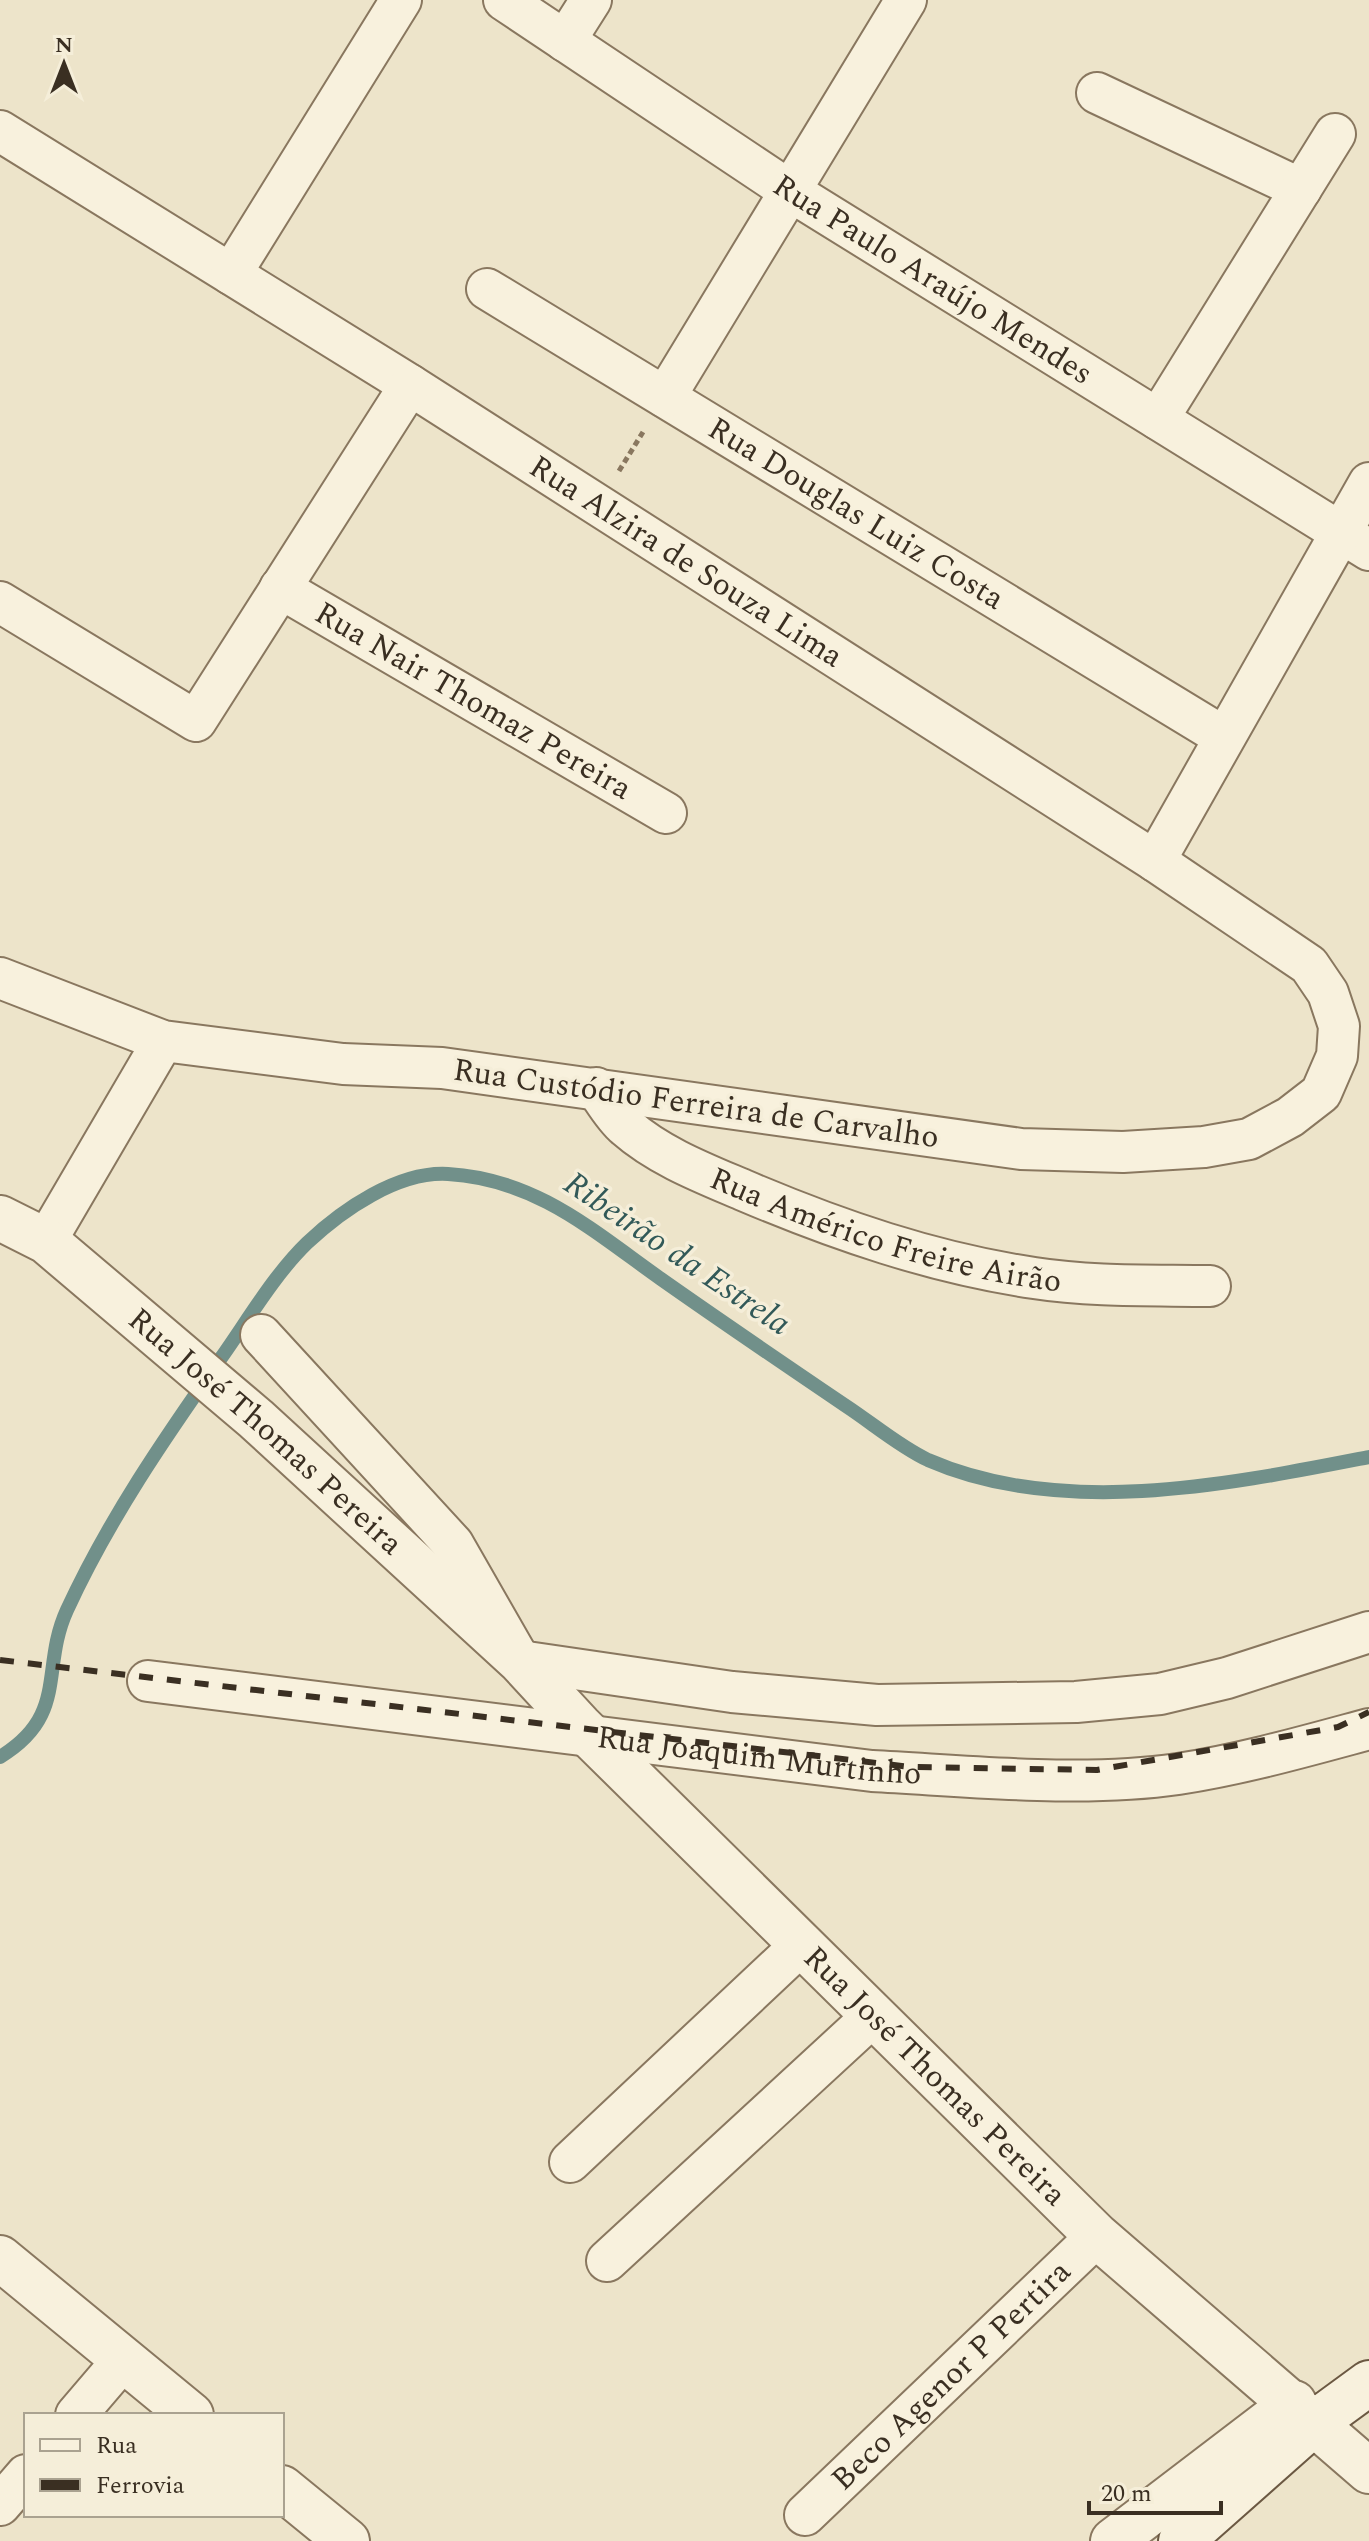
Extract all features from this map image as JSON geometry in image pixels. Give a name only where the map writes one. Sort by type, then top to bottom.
[{"type":"street","points":[[231,274],[401,0]]},
{"type":"street","name":"Rua Paulo Araújo Mendes","points":[[504,0],[790,191],[1355,542]]},
{"type":"street","points":[[565,41],[591,0]]},
{"type":"street","points":[[665,397],[906,0]]},
{"type":"street","points":[[1097,93],[1301,189]]},
{"type":"street","name":"Rua Alzira de Souza Lima","points":[[0,131],[410,385],[1155,861],[1309,965],[1328,993],[1339,1026]]},
{"type":"street","points":[[1158,419],[1335,134]]},
{"type":"street","name":"Rua Douglas Luiz Costa","points":[[487,289],[1224,737]]},
{"type":"street","points":[[0,602],[196,721],[410,385]]},
{"type":"street","points":[[1155,861],[1224,737],[1355,542],[1369,483]]},
{"type":"street","name":"Rua Nair Thomaz Pereira","points":[[280,588],[666,813]]},
{"type":"street","name":"Rua Custódio Ferreira de Carvalho","points":[[0,978],[163,1041],[343,1064],[442,1068],[1021,1149],[1123,1152],[1204,1147],[1249,1139],[1290,1117],[1321,1093],[1337,1056],[1339,1026]]},
{"type":"street","points":[[46,1241],[163,1041]]},
{"type":"street","name":"Rua Américo Freire Airão","points":[[596,1088],[624,1125],[659,1150],[731,1185],[866,1238],[965,1265],[1036,1278],[1101,1284],[1210,1286]]},
{"type":"street","name":"Rua José Thomas Pereira","points":[[0,1218],[46,1241],[256,1419],[520,1661],[1097,2236],[1369,2471]]},
{"type":"street","name":"Rua José Thomas Pereira","points":[[261,1335],[453,1544],[520,1661]]},
{"type":"street","name":"Rua Joaquim Murtinho","points":[[520,1661],[732,1692],[877,1705],[1076,1702],[1160,1694],[1227,1678],[1369,1632]]},
{"type":"street","name":"Rua Joaquim Murtinho","points":[[148,1681],[872,1771],[1110,1778],[1177,1774],[1271,1755],[1369,1729]]},
{"type":"street","points":[[570,2162],[802,1944]]},
{"type":"street","points":[[607,2261],[874,2015]]},
{"type":"street","name":"Beco Agenor P Pertira","points":[[805,2515],[1097,2236]]},
{"type":"street","points":[[0,2258],[189,2413]]},
{"type":"street","points":[[78,2413],[123,2360]]},
{"type":"street","points":[[1113,2541],[1304,2414],[1369,2383]]},
{"type":"street","points":[[1181,2541],[1304,2414]]},
{"type":"street","points":[[0,2505],[24,2477]]},
{"type":"street","points":[[284,2490],[347,2541]]},
{"type":"path","points":[[597,507],[665,397]]},
{"type":"waterway","name":"Ribeirão da Estrela","points":[[0,1757],[22,1741],[36,1725],[49,1690],[59,1632],[67,1610],[119,1512],[158,1449],[262,1298],[283,1269],[321,1230],[372,1195],[410,1179],[448,1174],[480,1178],[509,1186],[562,1210],[907,1448],[928,1460],[980,1478],[1034,1488],[1090,1492],[1147,1491],[1261,1477],[1369,1457]]},
{"type":"railway","points":[[0,1660],[911,1767],[1097,1770],[1338,1727],[1369,1712]]}]
